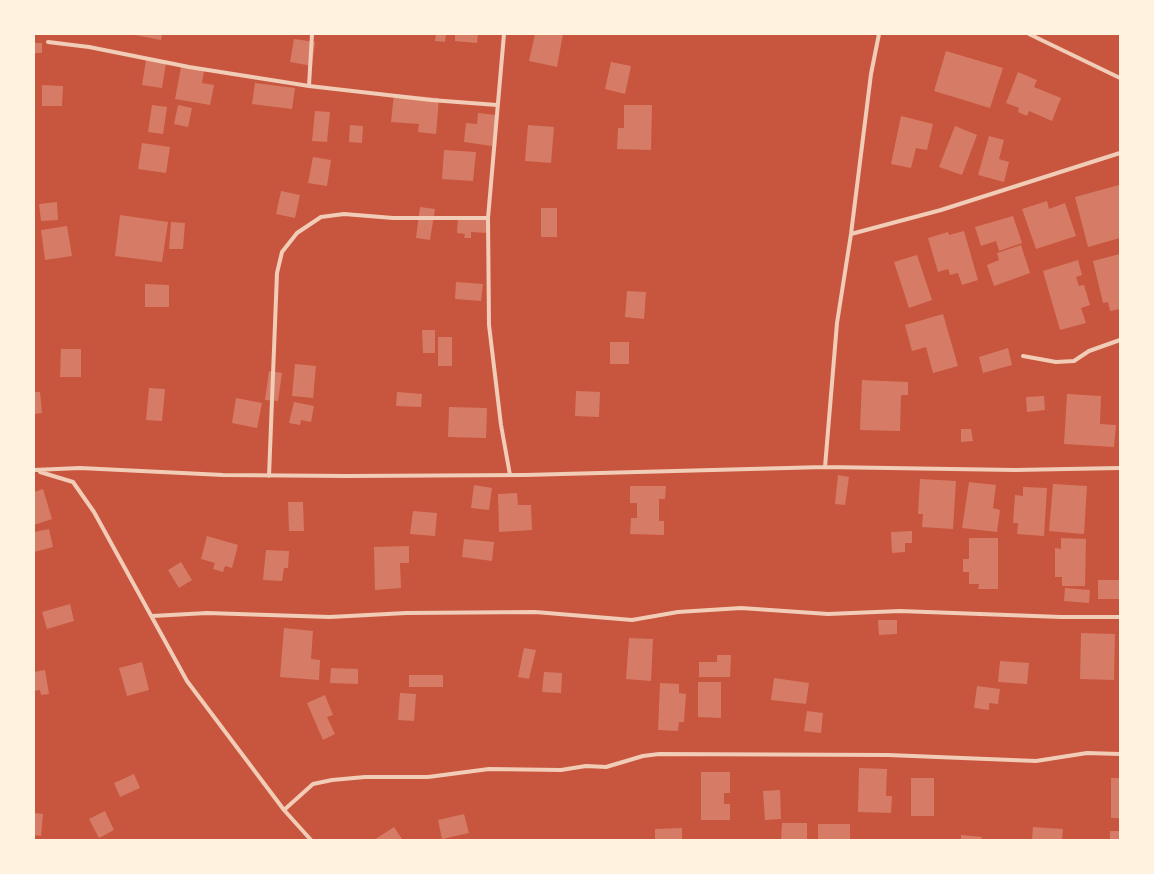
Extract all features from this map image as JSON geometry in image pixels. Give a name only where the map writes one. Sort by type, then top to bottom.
[{"type":"street","points":[[309,86],[312,34]]},
{"type":"street","points":[[504,34],[488,218],[489,325],[501,425],[510,475]]},
{"type":"street","points":[[825,467],[837,323],[851,234],[871,74],[879,34]]},
{"type":"street","points":[[1029,34],[1120,78]]},
{"type":"street","points":[[48,42],[89,47],[189,67],[309,86],[431,100],[497,105]]},
{"type":"street","points":[[851,234],[941,210],[1119,154]]},
{"type":"street","points":[[269,476],[277,273],[282,252],[297,233],[321,217],[344,214],[393,218],[488,218]]},
{"type":"street","points":[[1024,356],[1056,362],[1074,361],[1089,351],[1120,340]]},
{"type":"street","points":[[35,470],[80,468],[269,476],[510,475],[825,467],[1015,470],[1120,468]]},
{"type":"street","points":[[35,470],[73,482],[94,512],[187,681],[284,810],[310,840]]},
{"type":"street","points":[[152,616],[207,613],[330,617],[406,613],[535,612],[632,620],[678,612],[740,608],[828,614],[900,611],[1061,617],[1120,617]]},
{"type":"street","points":[[284,810],[313,784],[332,780],[365,776],[428,777],[489,769],[562,770],[586,766],[606,767],[642,756],[659,754],[888,755],[1036,761],[1087,753],[1120,754]]},
{"type":"building","points":[[130,34],[162,34],[161,40]]},
{"type":"building","points":[[436,34],[446,34],[445,42],[435,41]]},
{"type":"building","points":[[455,34],[478,34],[477,43],[455,41]]},
{"type":"building","points":[[535,34],[563,34],[557,67],[529,61]]},
{"type":"building","points":[[294,39],[315,42],[312,66],[290,62]]},
{"type":"building","points":[[34,43],[42,43],[42,53],[34,53]]},
{"type":"building","points":[[946,51],[1003,68],[990,108],[934,91]]},
{"type":"building","points":[[146,60],[166,63],[162,88],[142,85]]},
{"type":"building","points":[[611,62],[631,66],[625,94],[605,89]]},
{"type":"building","points":[[181,67],[204,71],[202,83],[214,85],[210,105],[175,99]]},
{"type":"building","points":[[1018,72],[1037,80],[1034,87],[1061,98],[1052,121],[1029,111],[1027,116],[1018,112],[1019,108],[1006,103]]},
{"type":"building","points":[[255,83],[295,88],[292,109],[252,104]]},
{"type":"building","points":[[42,85],[63,86],[62,106],[42,106]]},
{"type":"building","points":[[394,94],[439,98],[436,134],[418,132],[419,124],[391,122]]},
{"type":"building","points":[[152,105],[167,107],[163,134],[148,132]]},
{"type":"building","points":[[178,105],[192,108],[188,127],[174,124]]},
{"type":"building","points":[[624,105],[652,105],[651,150],[617,149],[618,128],[624,128]]},
{"type":"building","points":[[315,111],[330,112],[327,142],[312,141]]},
{"type":"building","points":[[478,113],[496,115],[492,146],[464,142],[466,123],[477,124]]},
{"type":"building","points":[[901,116],[933,124],[927,150],[916,148],[911,168],[891,164]]},
{"type":"building","points":[[350,125],[363,126],[362,143],[349,142]]},
{"type":"building","points":[[528,125],[554,127],[551,163],[525,161]]},
{"type":"building","points":[[955,126],[977,135],[962,175],[939,167]]},
{"type":"building","points":[[989,136],[1004,140],[999,159],[1009,162],[1004,182],[978,175]]},
{"type":"building","points":[[142,143],[170,147],[166,173],[138,169]]},
{"type":"building","points":[[444,150],[476,152],[473,181],[442,179]]},
{"type":"building","points":[[313,157],[331,160],[327,186],[308,183]]},
{"type":"building","points":[[1119,185],[1120,238],[1088,247],[1075,197]]},
{"type":"building","points":[[281,191],[300,195],[295,218],[276,214]]},
{"type":"building","points":[[1047,201],[1049,209],[1065,203],[1076,236],[1036,249],[1022,209]]},
{"type":"building","points":[[57,202],[58,220],[41,221],[39,204]]},
{"type":"building","points":[[420,207],[435,209],[430,240],[416,238]]},
{"type":"building","points":[[541,208],[557,208],[557,237],[541,237]]},
{"type":"building","points":[[120,215],[168,222],[162,262],[115,256]]},
{"type":"building","points":[[1013,216],[1022,243],[999,251],[996,241],[981,246],[975,227]]},
{"type":"building","points":[[458,218],[490,220],[489,233],[471,232],[471,238],[464,238],[465,234],[457,233]]},
{"type":"building","points":[[171,222],[185,223],[183,249],[169,249]]},
{"type":"building","points":[[67,226],[72,256],[45,260],[41,230]]},
{"type":"building","points":[[964,231],[978,280],[962,285],[958,273],[950,275],[948,269],[938,272],[928,238],[948,232],[949,235]]},
{"type":"building","points":[[1021,245],[1030,273],[994,286],[987,265],[999,260],[997,253]]},
{"type":"building","points":[[1120,254],[1120,309],[1110,311],[1108,302],[1103,303],[1093,261]]},
{"type":"building","points":[[917,255],[932,300],[909,308],[894,262]]},
{"type":"building","points":[[1078,260],[1082,275],[1076,277],[1079,286],[1084,285],[1090,305],[1081,308],[1086,323],[1060,330],[1043,271]]},
{"type":"building","points":[[456,282],[483,284],[481,301],[455,299]]},
{"type":"building","points":[[145,284],[169,285],[169,307],[145,307]]},
{"type":"building","points":[[627,291],[646,292],[644,319],[625,317]]},
{"type":"building","points":[[943,314],[958,366],[933,373],[926,347],[912,351],[905,325]]},
{"type":"building","points":[[422,330],[435,330],[435,353],[423,353]]},
{"type":"building","points":[[438,337],[452,337],[452,366],[438,366]]},
{"type":"building","points":[[610,342],[629,342],[629,364],[610,364]]},
{"type":"building","points":[[1008,348],[1012,365],[983,373],[979,357]]},
{"type":"building","points":[[61,349],[81,349],[81,377],[60,377]]},
{"type":"building","points":[[295,364],[316,366],[313,398],[292,396]]},
{"type":"building","points":[[269,371],[282,373],[278,401],[265,400]]},
{"type":"building","points":[[862,380],[908,382],[908,395],[901,395],[900,431],[860,430]]},
{"type":"building","points":[[149,388],[165,389],[162,421],[146,420]]},
{"type":"building","points":[[576,391],[600,392],[599,417],[575,416]]},
{"type":"building","points":[[34,392],[40,392],[42,413],[34,414]]},
{"type":"building","points":[[397,392],[422,394],[421,407],[396,406]]},
{"type":"building","points":[[1067,394],[1101,396],[1100,424],[1116,425],[1114,447],[1064,444]]},
{"type":"building","points":[[1044,396],[1045,410],[1027,412],[1026,397]]},
{"type":"building","points":[[236,398],[262,403],[257,428],[232,423]]},
{"type":"building","points":[[294,402],[314,406],[311,422],[301,420],[300,425],[289,423]]},
{"type":"building","points":[[449,407],[487,408],[486,438],[448,437]]},
{"type":"building","points":[[961,429],[971,429],[973,441],[961,442]]},
{"type":"building","points":[[838,475],[849,477],[845,505],[835,504]]},
{"type":"building","points":[[920,479],[956,481],[953,529],[922,527],[923,514],[918,514]]},
{"type":"building","points":[[969,482],[996,485],[993,508],[1000,510],[997,532],[962,528]]},
{"type":"building","points":[[1053,484],[1087,486],[1084,534],[1049,531]]},
{"type":"building","points":[[474,485],[492,488],[489,510],[471,508]]},
{"type":"building","points":[[630,486],[666,486],[665,499],[659,499],[659,521],[664,521],[664,535],[630,534],[631,518],[637,518],[637,503],[630,503]]},
{"type":"building","points":[[1023,487],[1047,488],[1044,536],[1017,534],[1018,523],[1013,523],[1015,495],[1023,496]]},
{"type":"building","points":[[43,489],[52,519],[34,525],[34,492]]},
{"type":"building","points":[[517,493],[518,505],[531,505],[532,530],[499,532],[498,494]]},
{"type":"building","points":[[288,502],[303,502],[304,531],[289,531]]},
{"type":"building","points":[[413,511],[437,513],[435,536],[410,534]]},
{"type":"building","points":[[49,529],[53,547],[34,552],[34,532]]},
{"type":"building","points":[[912,531],[912,543],[905,543],[905,552],[892,553],[891,532]]},
{"type":"building","points":[[207,536],[238,545],[232,568],[225,566],[223,572],[213,569],[215,563],[201,559]]},
{"type":"building","points":[[969,538],[998,538],[998,589],[978,589],[979,584],[969,584],[969,572],[963,572],[963,559],[969,559]]},
{"type":"building","points":[[1061,538],[1086,539],[1085,586],[1062,586],[1062,577],[1055,577],[1055,548],[1061,549]]},
{"type":"building","points":[[464,539],[494,542],[492,561],[462,557]]},
{"type":"building","points":[[409,546],[409,563],[400,563],[401,588],[375,590],[374,547]]},
{"type":"building","points":[[266,550],[289,551],[288,568],[284,568],[282,581],[263,580]]},
{"type":"building","points":[[181,562],[192,580],[179,588],[168,570]]},
{"type":"building","points":[[1098,580],[1120,580],[1120,599],[1098,599]]},
{"type":"building","points":[[1065,588],[1090,590],[1089,603],[1064,601]]},
{"type":"building","points":[[70,604],[74,621],[47,629],[42,612]]},
{"type":"building","points":[[878,620],[897,620],[897,634],[879,635]]},
{"type":"building","points":[[284,628],[313,631],[311,659],[320,660],[319,680],[280,677]]},
{"type":"building","points":[[1081,633],[1115,634],[1114,680],[1080,679]]},
{"type":"building","points":[[629,638],[653,639],[651,681],[626,679]]},
{"type":"building","points":[[524,648],[536,650],[529,679],[518,677]]},
{"type":"building","points":[[717,655],[731,655],[730,677],[699,677],[699,662],[717,662]]},
{"type":"building","points":[[1000,661],[1029,663],[1027,684],[998,682]]},
{"type":"building","points":[[142,662],[149,690],[127,696],[119,668]]},
{"type":"building","points":[[331,668],[358,669],[358,684],[330,683]]},
{"type":"building","points":[[45,670],[49,694],[41,695],[40,690],[34,691],[34,672]]},
{"type":"building","points":[[544,672],[562,673],[561,693],[542,692]]},
{"type":"building","points":[[409,675],[443,675],[443,687],[409,687]]},
{"type":"building","points":[[774,678],[809,683],[806,704],[771,700]]},
{"type":"building","points":[[698,682],[721,682],[721,718],[698,717]]},
{"type":"building","points":[[660,683],[679,684],[679,693],[686,694],[684,722],[679,722],[678,731],[658,730]]},
{"type":"building","points":[[977,686],[1000,689],[998,704],[989,703],[989,710],[974,708]]},
{"type":"building","points":[[400,693],[416,694],[414,721],[398,720]]},
{"type":"building","points":[[325,695],[333,715],[327,717],[335,734],[323,740],[307,703]]},
{"type":"building","points":[[807,711],[823,713],[821,733],[804,731]]},
{"type":"building","points":[[859,768],[887,769],[886,796],[892,796],[891,813],[858,812]]},
{"type":"building","points":[[701,772],[730,772],[730,793],[724,793],[724,804],[730,804],[730,820],[701,820]]},
{"type":"building","points":[[134,774],[140,788],[120,797],[114,783]]},
{"type":"building","points":[[911,778],[934,778],[934,816],[911,816]]},
{"type":"building","points":[[1111,778],[1120,778],[1120,818],[1111,818]]},
{"type":"building","points":[[780,790],[781,819],[765,820],[763,791]]},
{"type":"building","points":[[105,811],[114,830],[99,838],[89,819]]},
{"type":"building","points":[[34,813],[43,814],[41,836],[34,835]]},
{"type":"building","points":[[464,814],[469,833],[442,839],[438,820]]},
{"type":"building","points":[[782,823],[807,823],[807,840],[781,840]]},
{"type":"building","points":[[818,824],[850,824],[850,840],[818,840]]},
{"type":"building","points":[[394,827],[402,839],[374,840]]},
{"type":"building","points":[[1033,827],[1063,829],[1062,840],[1032,840]]},
{"type":"building","points":[[682,828],[682,840],[655,840],[655,829]]},
{"type":"building","points":[[1110,831],[1120,831],[1120,840],[1110,840]]},
{"type":"building","points":[[961,835],[982,837],[981,840],[961,840]]}]
